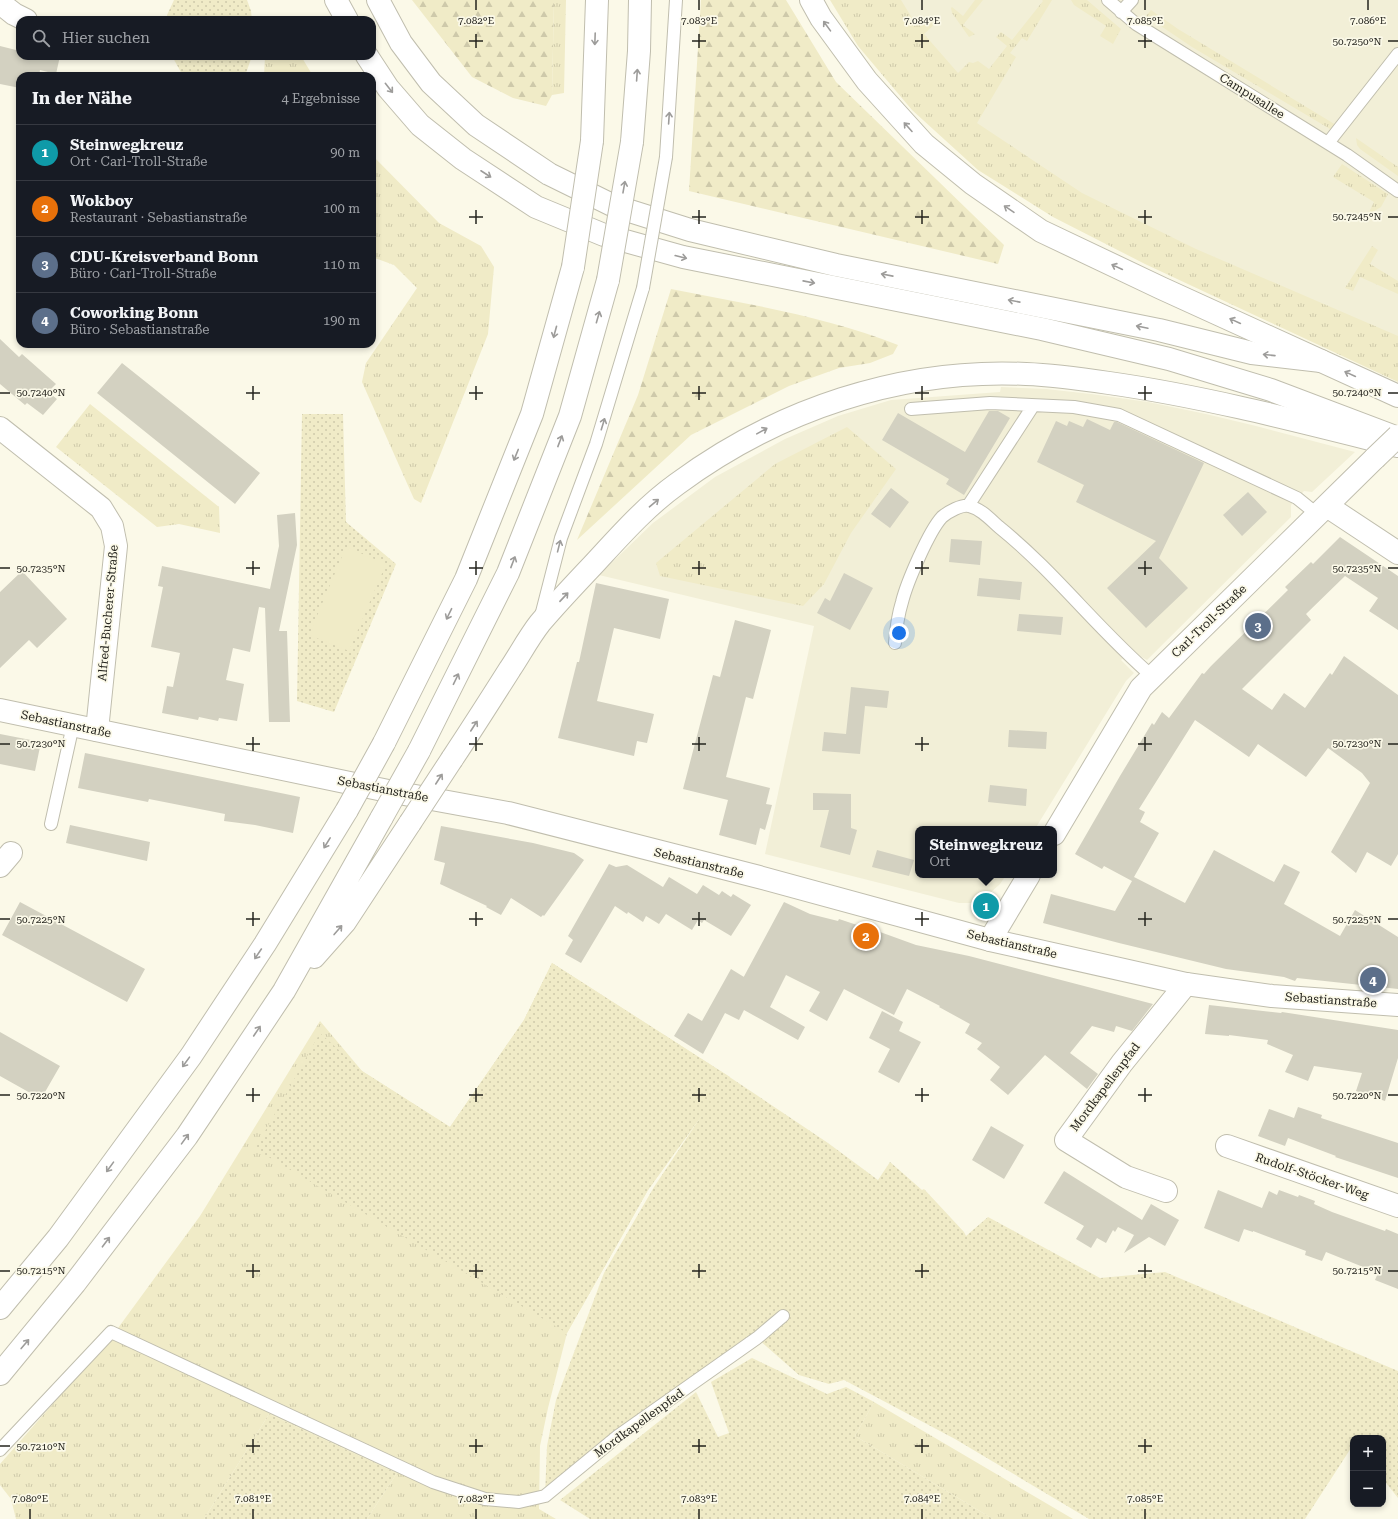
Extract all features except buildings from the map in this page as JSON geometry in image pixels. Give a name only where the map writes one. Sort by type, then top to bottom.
[{"type":"main road","points":[[336,0],[344,16]]},
{"type":"main road","points":[[378,0],[401,43],[431,83],[476,125],[549,174],[614,206],[690,230],[836,265],[1159,330],[1252,353],[1321,361]]},
{"type":"main road","points":[[0,1308],[58,1238],[191,1056],[265,944],[347,810],[384,744],[466,579],[532,414],[573,267],[592,141],[596,0]]},
{"type":"main road","points":[[0,1374],[75,1283],[187,1136],[284,991],[419,751],[508,574],[570,416],[608,280],[632,142],[639,51],[640,0]]},
{"type":"main road","points":[[811,0],[821,18],[867,81],[924,144],[973,184],[1041,231],[1398,396]]},
{"type":"main road","points":[[0,3],[18,16]]},
{"type":"main road","points":[[370,60],[388,88],[420,125],[463,159],[536,207],[604,234],[683,257],[1042,329],[1169,359],[1271,390],[1398,437]]},
{"type":"main road","points":[[284,991],[345,922],[539,624],[636,518],[676,484],[722,454],[766,429],[808,411],[850,396],[888,386],[928,379],[975,374],[1026,374],[1076,378],[1153,389],[1226,403],[1398,446]]},
{"type":"main road","name":"Alfred-Bucherer-Straße","points":[[0,428],[101,508],[112,526],[116,546],[97,730]]},
{"type":"main road","name":"Carl-Troll-Straße","points":[[1057,829],[1141,688],[1398,437]]},
{"type":"main road","points":[[1323,510],[1398,553]]},
{"type":"main road","name":"Sebastianstraße","points":[[0,710],[388,791],[508,813],[759,877],[990,940],[1186,984],[1272,996],[1398,1005]]},
{"type":"main road","points":[[990,940],[1027,878]]},
{"type":"main road","name":"Mordkapellenpfad","points":[[1166,1191],[1126,1177],[1066,1140],[1122,1063],[1186,984]]},
{"type":"main road","name":"Rudolf-Stöcker-Weg","points":[[1227,1146],[1398,1206]]},
{"type":"lane","points":[[539,624],[561,538],[596,444],[644,288],[666,156],[676,0]]},
{"type":"lane","name":"Campusallee","points":[[1108,0],[1136,24],[1328,143],[1398,191]]},
{"type":"lane","points":[[1121,12],[1132,0]]},
{"type":"lane","points":[[1328,143],[1398,54]]},
{"type":"lane","points":[[911,409],[990,404],[1074,407],[1119,415],[1323,510]]},
{"type":"lane","points":[[968,506],[1033,406]]},
{"type":"lane","points":[[895,643],[901,602],[907,584],[935,526],[952,510],[968,506],[979,510],[1019,543],[1127,655],[1153,677]]},
{"type":"lane","points":[[51,824],[73,725]]},
{"type":"lane","name":"Mordkapellenpfad","points":[[0,1450],[111,1332],[433,1482],[485,1499],[519,1502],[545,1496],[618,1436],[757,1338],[783,1316]]},
{"type":"shaded area","points":[[876,0],[1398,0],[1398,365],[1051,195],[935,98]]},
{"type":"shaded area","points":[[1001,387],[1046,389],[1148,402],[1256,426],[1355,452],[1312,492],[1304,491],[1291,505],[1291,517],[1147,660],[1132,650],[1121,660],[1134,673],[1126,681],[1037,826],[915,826],[915,878],[1004,878],[988,895],[973,903],[959,903],[765,854],[814,626],[599,575],[653,523],[715,477],[785,439],[838,416],[891,400],[1000,392]]},
{"type":"green space","points":[[174,0],[247,0],[252,16],[167,16]]},
{"type":"green space","points":[[412,0],[554,0],[552,95],[546,106],[513,98],[472,77]]},
{"type":"green space","points":[[554,0],[566,0],[564,93],[552,95]]},
{"type":"green space","points":[[701,0],[786,0],[836,82],[1004,245],[998,264],[689,191]]},
{"type":"green space","points":[[830,0],[901,0],[917,26],[930,16],[935,24],[924,34],[958,73],[969,62],[973,63],[978,61],[989,69],[1007,46],[996,37],[1001,32],[1012,40],[1043,1],[1042,0],[1052,0],[1027,41],[1022,38],[1010,53],[1016,57],[977,123],[1082,193],[1196,249],[1398,336],[1398,382],[1145,264],[1053,217],[978,170],[912,110],[858,46]]},
{"type":"green space","points":[[975,0],[983,0],[963,25],[975,34],[969,37],[952,13],[951,8],[952,7],[963,16]]},
{"type":"green space","points":[[1071,0],[1087,0],[1121,29],[1113,44],[1100,36],[1106,26],[1074,5]]},
{"type":"green space","points":[[1151,10],[1178,29],[1341,128],[1330,129],[1192,47],[1146,16]]},
{"type":"green space","points":[[174,60],[251,60],[246,72],[181,72]]},
{"type":"green space","points":[[265,60],[303,60],[311,72],[264,72]]},
{"type":"green space","points":[[1356,138],[1398,167],[1398,176],[1360,149],[1357,145]]},
{"type":"green space","points":[[376,159],[439,223],[481,246],[494,267],[488,334],[421,503],[414,499],[362,382],[366,363],[417,288],[394,265],[376,258]]},
{"type":"green space","points":[[1342,164],[1388,194],[1381,207],[1371,213],[1369,212],[1374,202],[1333,177]]},
{"type":"green space","points":[[1372,246],[1378,250],[1370,264],[1398,281],[1398,294],[1360,277],[1353,291],[1345,288]]},
{"type":"green space","points":[[671,289],[814,318],[898,345],[893,354],[870,363],[839,368],[789,386],[691,435],[577,540],[638,395]]},
{"type":"green space","points":[[90,404],[219,507],[220,533],[179,524],[157,527],[56,447]]},
{"type":"green space","points":[[302,414],[343,414],[346,522],[396,564],[334,712],[297,701]]},
{"type":"green space","points":[[847,427],[896,469],[851,533],[824,584],[803,606],[660,576],[656,563],[775,464]]},
{"type":"green space","points":[[346,547],[386,564],[349,651],[309,635]]},
{"type":"green space","points":[[552,963],[730,1077],[648,1190],[567,1333],[540,1446],[539,1509],[556,1519],[367,1519],[397,1473],[269,1414],[204,1519],[16,1519],[11,1499],[0,1485],[0,1464],[110,1339],[200,1216],[320,1021],[362,1071],[450,1127],[524,1020]]},
{"type":"green space","points":[[552,963],[728,1076],[828,1143],[878,1180],[890,1162],[922,1190],[924,1189],[966,1236],[988,1217],[1100,1278],[1165,1272],[1398,1371],[1398,1498],[1386,1483],[1386,1435],[1350,1435],[1350,1450],[1305,1519],[1089,1519],[955,1439],[844,1380],[829,1384],[799,1375],[757,1338],[545,1496],[547,1446],[556,1400],[604,1273],[654,1187],[716,1094],[648,1190],[567,1333],[255,1149],[320,1033],[362,1071],[450,1127],[524,1020]]},
{"type":"green space","points":[[752,1358],[827,1394],[846,1387],[874,1402],[855,1436],[993,1519],[590,1519],[560,1500],[696,1392],[718,1437],[729,1433],[711,1382]]},
{"type":"green space","points":[[874,1402],[1073,1519],[993,1519],[855,1436]]},
{"type":"green space","points":[[269,1414],[397,1473],[367,1519],[204,1519]]},
{"type":"place","name":"CDU-Kreisverband Bonn","points":[[1258,626]]},
{"type":"place","name":"Steinwegkreuz","points":[[986,906]]},
{"type":"place","name":"Wokboy","points":[[866,936]]},
{"type":"place","name":"Coworking Bonn","points":[[1373,980]]}]
